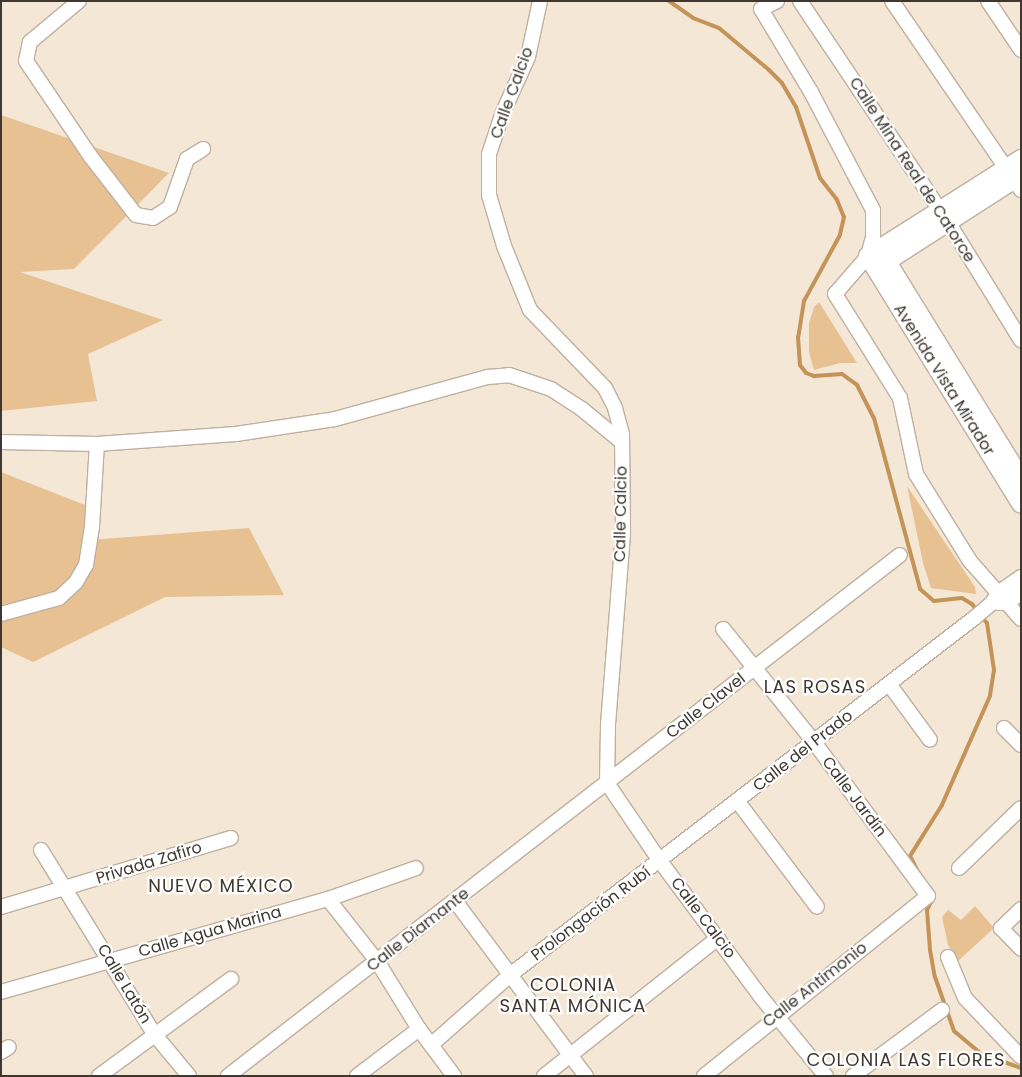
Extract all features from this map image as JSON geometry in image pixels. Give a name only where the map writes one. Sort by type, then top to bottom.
[{"type":"street","points":[[79,1],[30,42],[26,61],[91,157],[136,214],[153,218],[170,206],[187,159],[203,149]]},
{"type":"street","points":[[777,1],[761,9],[870,201],[876,254]]},
{"type":"street","name":"Calle Mina Real de Catorce","points":[[800,1],[944,216],[1021,340]]},
{"type":"street","points":[[892,1],[1017,174],[876,254],[835,294],[900,398],[916,474],[996,602],[1021,619]]},
{"type":"street","points":[[988,1],[1021,50]]},
{"type":"street","name":"Calle Calcio","points":[[538,3],[528,57],[503,112],[490,154],[489,195],[504,246],[530,310],[605,388],[615,408],[622,442],[623,534],[608,726],[607,783],[660,861],[777,1015],[826,1076]]},
{"type":"street","name":"Avenida Vista Mirador","points":[[876,254],[964,400],[1021,504]]},
{"type":"street","points":[[1,442],[97,444],[236,434],[335,419],[488,377],[509,375],[551,389],[622,442]]},
{"type":"street","name":"Avenida Vista Mirador","points":[[964,400],[1021,479]]},
{"type":"street","points":[[1,614],[59,598],[76,582],[86,565],[92,527],[97,444]]},
{"type":"street","name":"Calle Clavel","points":[[607,783],[900,555]]},
{"type":"street","points":[[996,602],[1021,577]]},
{"type":"street","points":[[996,602],[1021,593]]},
{"type":"street","name":"Calle del Prado","points":[[660,861],[996,602]]},
{"type":"street","name":"Calle Jardín","points":[[723,629],[754,670],[814,742],[928,896]]},
{"type":"street","points":[[889,684],[930,740]]},
{"type":"street","points":[[1004,728],[1021,745]]},
{"type":"street","name":"Calle Diamante","points":[[228,1076],[607,783]]},
{"type":"street","points":[[738,802],[817,907]]},
{"type":"street","points":[[959,868],[1021,808]]},
{"type":"street","name":"Privada Zafiro","points":[[1,907],[231,838]]},
{"type":"street","name":"Calle Latón","points":[[41,850],[155,1035],[188,1076]]},
{"type":"street","name":"Prolongación Rubí","points":[[431,1045],[510,975],[660,861]]},
{"type":"street","name":"Calle Agua Marina","points":[[1,992],[328,899],[416,868]]},
{"type":"street","name":"Calle Antimonio","points":[[704,1076],[777,1015],[928,896]]},
{"type":"street","points":[[328,899],[377,961],[419,1029],[454,1076]]},
{"type":"street","points":[[455,901],[586,1076]]},
{"type":"street","points":[[1021,909],[1001,928],[1021,949]]},
{"type":"street","points":[[544,1076],[718,938]]},
{"type":"street","points":[[948,957],[965,998],[1021,1057]]},
{"type":"street","points":[[99,1076],[231,979]]},
{"type":"street","points":[[853,1076],[942,1010]]},
{"type":"street","points":[[357,1076],[419,1029]]},
{"type":"shaded area","points":[[1,115],[169,173],[74,269],[20,272],[163,320],[88,354],[97,401],[1,411]]},
{"type":"shaded area","points":[[819,302],[857,363],[840,363],[814,370],[809,352],[809,323],[814,307]]},
{"type":"shaded area","points":[[1,472],[85,505],[89,540],[249,528],[284,595],[165,597],[33,662],[1,647]]},
{"type":"shaded area","points":[[907,486],[975,587],[976,594],[931,588],[923,563]]},
{"type":"shaded area","points":[[975,906],[994,928],[958,961],[948,945],[942,917],[948,910],[961,920]]},
{"type":"waterway","points":[[669,1],[693,18],[719,28],[782,83],[796,107],[820,178],[837,200],[844,217],[840,235],[804,301],[798,337],[800,365],[806,373],[814,376],[842,374],[857,385],[874,418],[920,589],[934,601],[962,598],[972,604],[987,623],[994,670],[990,696],[942,805],[910,856],[919,874]]},
{"type":"waterway","points":[[933,898],[927,910],[930,950],[935,977],[954,1031],[981,1054],[1021,1068]]},
{"type":"district","name":"LAS ROSAS","points":[[815,687]]},
{"type":"district","name":"NUEVO MÉXICO","points":[[221,886]]},
{"type":"district","name":"COLONIA SANTA MÓNICA","points":[[573,996]]},
{"type":"district","name":"COLONIA LAS FLORES","points":[[906,1060]]}]
